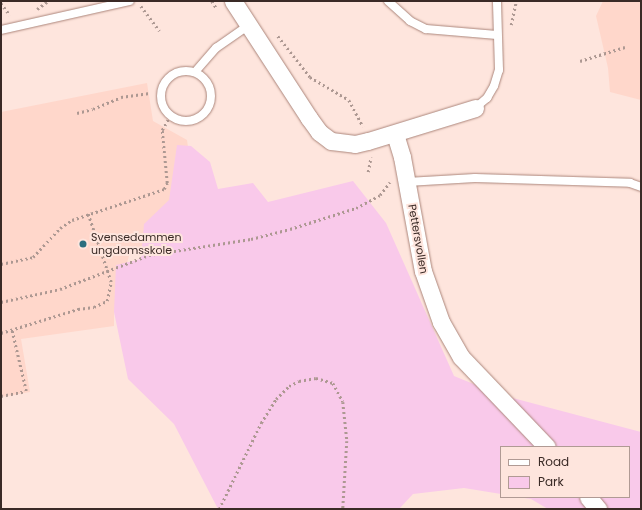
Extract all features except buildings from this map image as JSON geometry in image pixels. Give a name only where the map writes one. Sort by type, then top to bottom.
[{"type":"street","points":[[233,1],[309,118],[325,138],[342,143],[355,144],[395,134],[475,108]]},
{"type":"street","name":"Pettersvollen","points":[[395,134],[399,181],[423,271],[441,322],[461,357],[546,446]]},
{"type":"street","points":[[589,498],[598,509]]},
{"type":"lane","points":[[388,1],[410,21],[426,29],[497,35]]},
{"type":"lane","points":[[475,108],[487,98],[494,86],[499,70],[497,1]]},
{"type":"lane","points":[[1,30],[134,2]]},
{"type":"lane","points":[[195,72],[216,48],[249,25]]},
{"type":"lane","points":[[178,72],[195,72],[208,82],[211,89],[210,106],[206,112],[193,121],[177,120],[170,116],[161,101],[166,82],[178,72]]},
{"type":"lane","points":[[399,181],[475,178],[630,183],[641,186]]},
{"type":"path","points":[[134,2],[160,31]]},
{"type":"path","points":[[1,3],[12,19]]},
{"type":"path","points":[[277,35],[310,77],[349,100],[363,127]]},
{"type":"path","points":[[580,61],[625,47]]},
{"type":"path","points":[[77,113],[93,109],[121,97],[150,92]]},
{"type":"path","points":[[1,264],[33,257],[60,228],[88,214],[164,189],[166,172],[162,130],[170,116]]},
{"type":"path","points":[[368,172],[371,152]]},
{"type":"path","points":[[1,302],[60,289],[108,272],[149,255],[251,239],[356,208],[380,195],[399,181]]},
{"type":"path","points":[[1,333],[12,331],[78,308],[101,305],[106,301],[110,288],[108,272],[88,214]]},
{"type":"path","points":[[1,396],[26,391],[12,331]]},
{"type":"path","points":[[219,509],[261,423],[276,399],[289,386],[299,381],[316,378],[333,383],[344,402],[347,441],[343,509]]},
{"type":"shaded area","points":[[603,1],[641,1],[641,100],[610,92],[608,68],[596,16]]},
{"type":"shaded area","name":"Svensedammen ungdomsskole","points":[[147,83],[153,121],[187,140],[201,237],[130,252],[114,312],[114,326],[21,339],[30,392],[1,397],[1,112]]},
{"type":"green space","points":[[177,145],[191,146],[210,162],[218,189],[253,183],[268,202],[353,181],[386,223],[454,376],[498,394],[641,432],[641,509],[548,509],[531,499],[524,498],[630,498],[630,446],[500,446],[500,494],[464,488],[413,494],[399,509],[218,509],[174,424],[128,379],[114,312],[116,265],[141,259],[144,224],[169,200]]},
{"type":"place","name":"Svensedammen ungdomsskole","points":[[83,244]]}]
